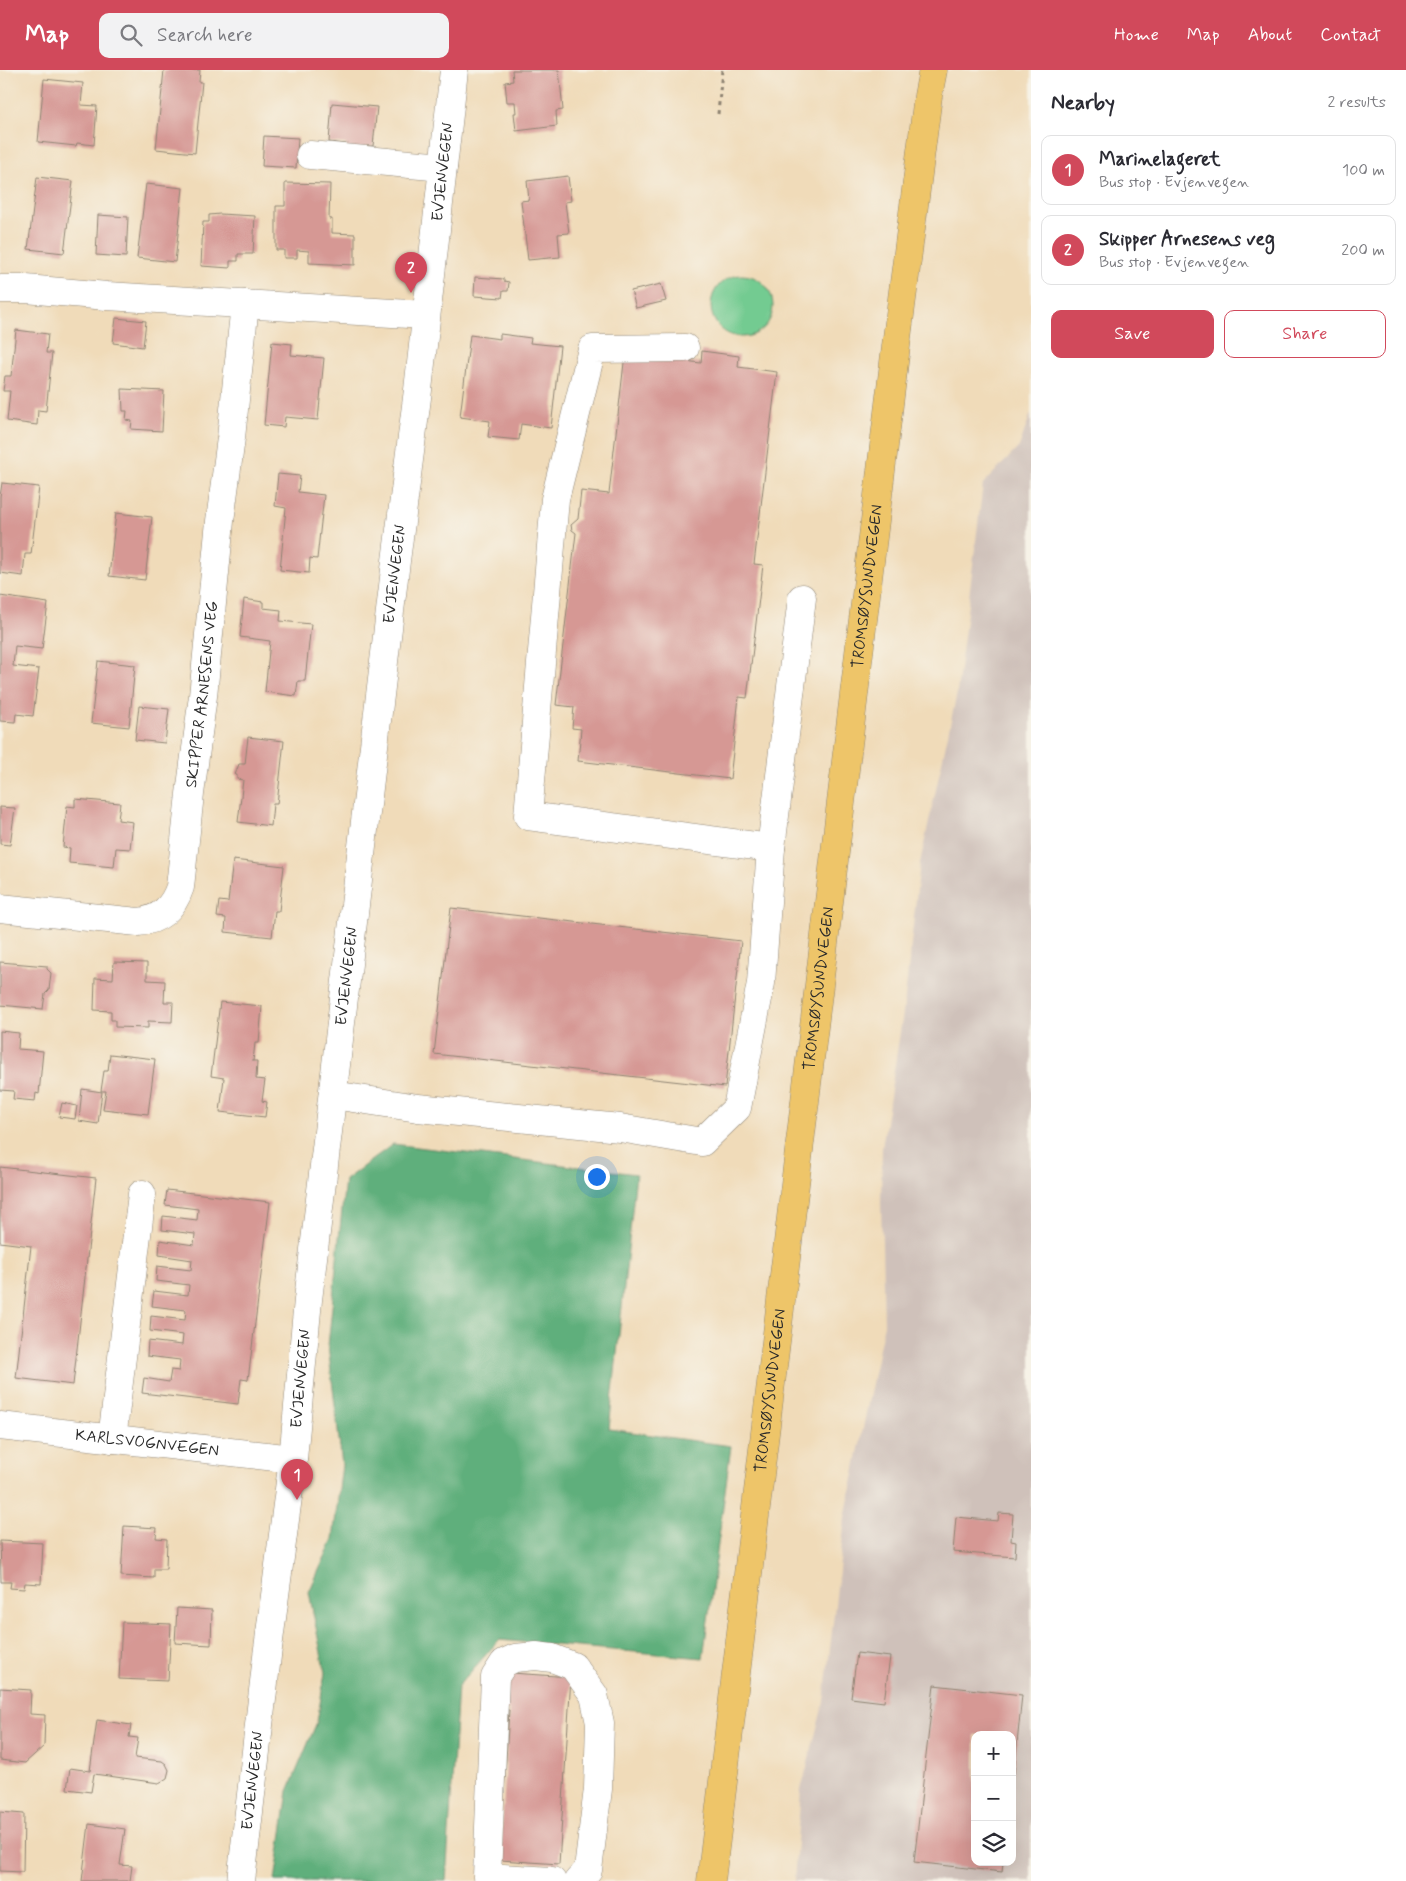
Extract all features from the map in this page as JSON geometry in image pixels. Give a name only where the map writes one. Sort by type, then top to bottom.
[{"type":"highway","name":"TROMSØYSUNDVEGEN","points":[[711,1881],[930,79]]},
{"type":"street","name":"EVJENVEGEN","points":[[241,1881],[266,1656],[293,1459],[308,1300],[454,70]]},
{"type":"street","points":[[310,155],[443,167]]},
{"type":"street","points":[[0,289],[26,289],[107,296],[426,315]]},
{"type":"street","name":"SKIPPER ARNESENS VEG","points":[[0,908],[138,922],[160,916],[169,909],[177,896],[180,888],[203,696],[244,304]]},
{"type":"street","points":[[685,348],[592,349],[555,499],[528,816],[771,848]]},
{"type":"street","points":[[333,1095],[418,1108],[620,1128],[702,1142],[738,1108],[761,983],[771,848],[802,598]]},
{"type":"street","points":[[112,1439],[142,1194]]},
{"type":"street","name":"KARLSVOGNVEGEN","points":[[0,1426],[293,1459]]},
{"type":"street","points":[[552,1881],[499,1880],[487,1877],[495,1677],[504,1663],[515,1658],[536,1656],[552,1658],[573,1666],[594,1695],[600,1723],[598,1789],[588,1870],[578,1881]]},
{"type":"path","points":[[718,114],[722,70]]},
{"type":"shaded area","points":[[1031,413],[1031,1881],[794,1881],[801,1790],[824,1701],[845,1518],[884,1324],[881,1202],[882,1148],[904,1007],[920,863],[957,693],[983,484],[1019,447]]},
{"type":"green space","points":[[736,275],[748,275],[764,284],[771,294],[773,306],[771,318],[764,328],[748,337],[736,337],[725,332],[716,323],[711,312],[711,300],[716,289],[725,280]]},
{"type":"green space","points":[[393,1144],[636,1174],[609,1429],[731,1446],[703,1658],[499,1640],[458,1686],[446,1881],[275,1881],[288,1791],[317,1722],[325,1673],[309,1592],[333,1539],[342,1465],[328,1346],[345,1180]]},
{"type":"building","points":[[164,70],[200,70],[199,82],[202,82],[195,153],[156,149]]},
{"type":"building","points":[[512,70],[559,70],[563,110],[556,111],[557,126],[516,131],[515,102],[507,102],[505,82],[513,81]]},
{"type":"building","points":[[44,79],[83,83],[81,105],[97,106],[94,145],[77,143],[76,146],[38,142]]},
{"type":"building","points":[[332,103],[377,107],[373,146],[367,146],[366,152],[346,150],[346,144],[329,142]]},
{"type":"building","points":[[264,136],[298,138],[296,168],[262,166]]},
{"type":"building","points":[[568,176],[571,201],[565,202],[569,233],[558,234],[560,257],[528,260],[521,201],[529,200],[527,181]]},
{"type":"building","points":[[37,177],[73,181],[64,253],[28,249]]},
{"type":"building","points":[[285,183],[330,184],[329,219],[332,219],[332,233],[355,234],[355,265],[309,263],[309,251],[297,250],[297,258],[284,258],[284,250],[276,250],[276,206],[285,206]]},
{"type":"building","points":[[146,184],[183,188],[175,262],[137,258]]},
{"type":"building","points":[[98,215],[128,217],[126,257],[96,255]]},
{"type":"building","points":[[209,215],[255,216],[253,254],[238,254],[238,261],[230,261],[230,268],[201,266],[203,222],[209,222]]},
{"type":"building","points":[[475,277],[504,279],[504,281],[509,282],[508,291],[503,291],[502,298],[474,296]]},
{"type":"building","points":[[661,284],[666,301],[636,308],[631,291]]},
{"type":"building","points":[[116,318],[146,321],[143,347],[113,343]]},
{"type":"building","points":[[16,330],[48,334],[46,353],[52,353],[46,411],[38,410],[37,425],[7,421],[10,391],[3,391],[5,376],[11,376]]},
{"type":"building","points":[[500,334],[531,338],[530,343],[560,346],[551,428],[521,424],[519,440],[488,437],[490,421],[460,417],[470,335],[500,339]]},
{"type":"building","points":[[272,342],[292,344],[291,355],[324,358],[318,420],[285,417],[284,427],[264,425]]},
{"type":"building","points":[[702,351],[739,356],[738,367],[777,372],[754,564],[763,565],[747,698],[739,697],[730,779],[578,761],[581,729],[572,728],[574,707],[556,705],[576,533],[572,530],[571,525],[578,519],[581,491],[609,494],[625,354],[701,363]]},
{"type":"building","points":[[122,389],[164,391],[162,431],[131,429],[132,421],[126,420],[127,411],[123,411]]},
{"type":"building","points":[[278,474],[300,476],[298,492],[324,495],[317,559],[310,558],[309,573],[280,570],[286,508],[275,506]]},
{"type":"building","points":[[2,483],[39,487],[31,554],[25,554],[23,576],[0,573],[0,496]]},
{"type":"building","points":[[116,513],[152,517],[145,580],[109,576]]},
{"type":"building","points":[[0,596],[48,603],[42,649],[15,646],[13,666],[39,669],[33,716],[16,714],[15,722],[0,721]]},
{"type":"building","points":[[244,599],[263,602],[263,608],[281,610],[280,621],[311,624],[305,681],[298,681],[296,696],[265,692],[270,641],[240,637]]},
{"type":"building","points":[[98,661],[135,665],[129,727],[91,723]]},
{"type":"building","points":[[139,706],[169,709],[165,743],[135,740]]},
{"type":"building","points":[[248,737],[284,741],[277,804],[273,804],[271,826],[238,822],[243,780],[237,779],[237,775],[235,775],[239,764],[245,764]]},
{"type":"building","points":[[75,799],[120,803],[118,820],[133,822],[130,849],[116,848],[114,867],[69,863],[70,848],[63,847],[67,806],[75,807]]},
{"type":"building","points":[[0,807],[15,808],[10,845],[0,844]]},
{"type":"building","points":[[233,860],[284,866],[279,911],[275,911],[272,937],[225,932],[226,918],[217,917],[219,901],[228,902]]},
{"type":"building","points":[[451,908],[741,941],[725,1087],[434,1054]]},
{"type":"building","points":[[0,962],[47,966],[51,973],[49,990],[45,994],[43,1009],[0,1005]]},
{"type":"building","points":[[114,962],[147,963],[147,980],[165,981],[164,1002],[173,1002],[172,1022],[148,1021],[148,1028],[115,1027],[115,1020],[111,1020],[111,1011],[94,1010],[95,978],[113,979]]},
{"type":"building","points":[[220,1002],[262,1006],[259,1043],[255,1043],[253,1061],[257,1061],[256,1079],[265,1080],[262,1101],[267,1102],[265,1117],[220,1112],[224,1078],[211,1076]]},
{"type":"building","points":[[0,1031],[19,1033],[18,1049],[43,1051],[39,1094],[36,1093],[35,1101],[13,1099],[14,1091],[0,1090]]},
{"type":"building","points":[[110,1054],[155,1059],[148,1114],[103,1109],[106,1091],[101,1091],[104,1071],[108,1071]]},
{"type":"building","points":[[82,1089],[102,1092],[98,1124],[79,1121]]},
{"type":"building","points":[[62,1103],[77,1106],[75,1119],[59,1117]]},
{"type":"building","points":[[0,1167],[96,1178],[73,1385],[16,1378],[31,1246],[0,1242]]},
{"type":"building","points":[[167,1190],[270,1202],[248,1380],[241,1379],[238,1404],[142,1393],[144,1378],[169,1382],[171,1370],[179,1371],[180,1360],[147,1356],[148,1341],[182,1345],[183,1335],[150,1331],[151,1316],[185,1320],[186,1310],[152,1306],[154,1291],[188,1295],[189,1285],[156,1281],[157,1266],[191,1270],[192,1260],[159,1255],[160,1240],[194,1245],[195,1234],[162,1230],[163,1216],[197,1220],[198,1209],[165,1205]]},
{"type":"building","points":[[999,1513],[1013,1514],[1011,1541],[1016,1542],[1015,1557],[953,1552],[956,1517],[998,1521]]},
{"type":"building","points":[[124,1526],[157,1528],[156,1538],[167,1539],[166,1569],[154,1569],[154,1578],[121,1576]]},
{"type":"building","points":[[0,1541],[43,1543],[41,1584],[25,1583],[24,1589],[10,1588],[11,1582],[1,1582]]},
{"type":"building","points":[[177,1608],[212,1610],[211,1645],[175,1643]]},
{"type":"building","points":[[122,1622],[171,1624],[168,1681],[119,1679]]},
{"type":"building","points":[[857,1653],[890,1657],[884,1702],[851,1698]]},
{"type":"building","points":[[511,1673],[571,1677],[559,1864],[500,1860],[509,1710],[498,1710],[501,1675]]},
{"type":"building","points":[[934,1685],[1022,1695],[1016,1754],[1016,1731],[971,1731],[971,1866],[1003,1866],[1002,1872],[914,1862]]},
{"type":"building","points":[[0,1688],[31,1690],[30,1714],[45,1715],[44,1746],[25,1763],[0,1760]]},
{"type":"building","points":[[97,1720],[131,1725],[129,1737],[138,1738],[135,1758],[162,1761],[169,1770],[167,1778],[159,1783],[94,1774],[91,1792],[67,1789],[70,1768],[90,1771]]},
{"type":"building","points":[[0,1812],[24,1814],[23,1872],[0,1871]]},
{"type":"building","points":[[89,1824],[125,1829],[120,1865],[132,1866],[130,1881],[82,1881]]},
{"type":"place","name":"Skipper Arnesens veg","points":[[411,293]]},
{"type":"place","name":"Marinelageret","points":[[297,1500]]}]
